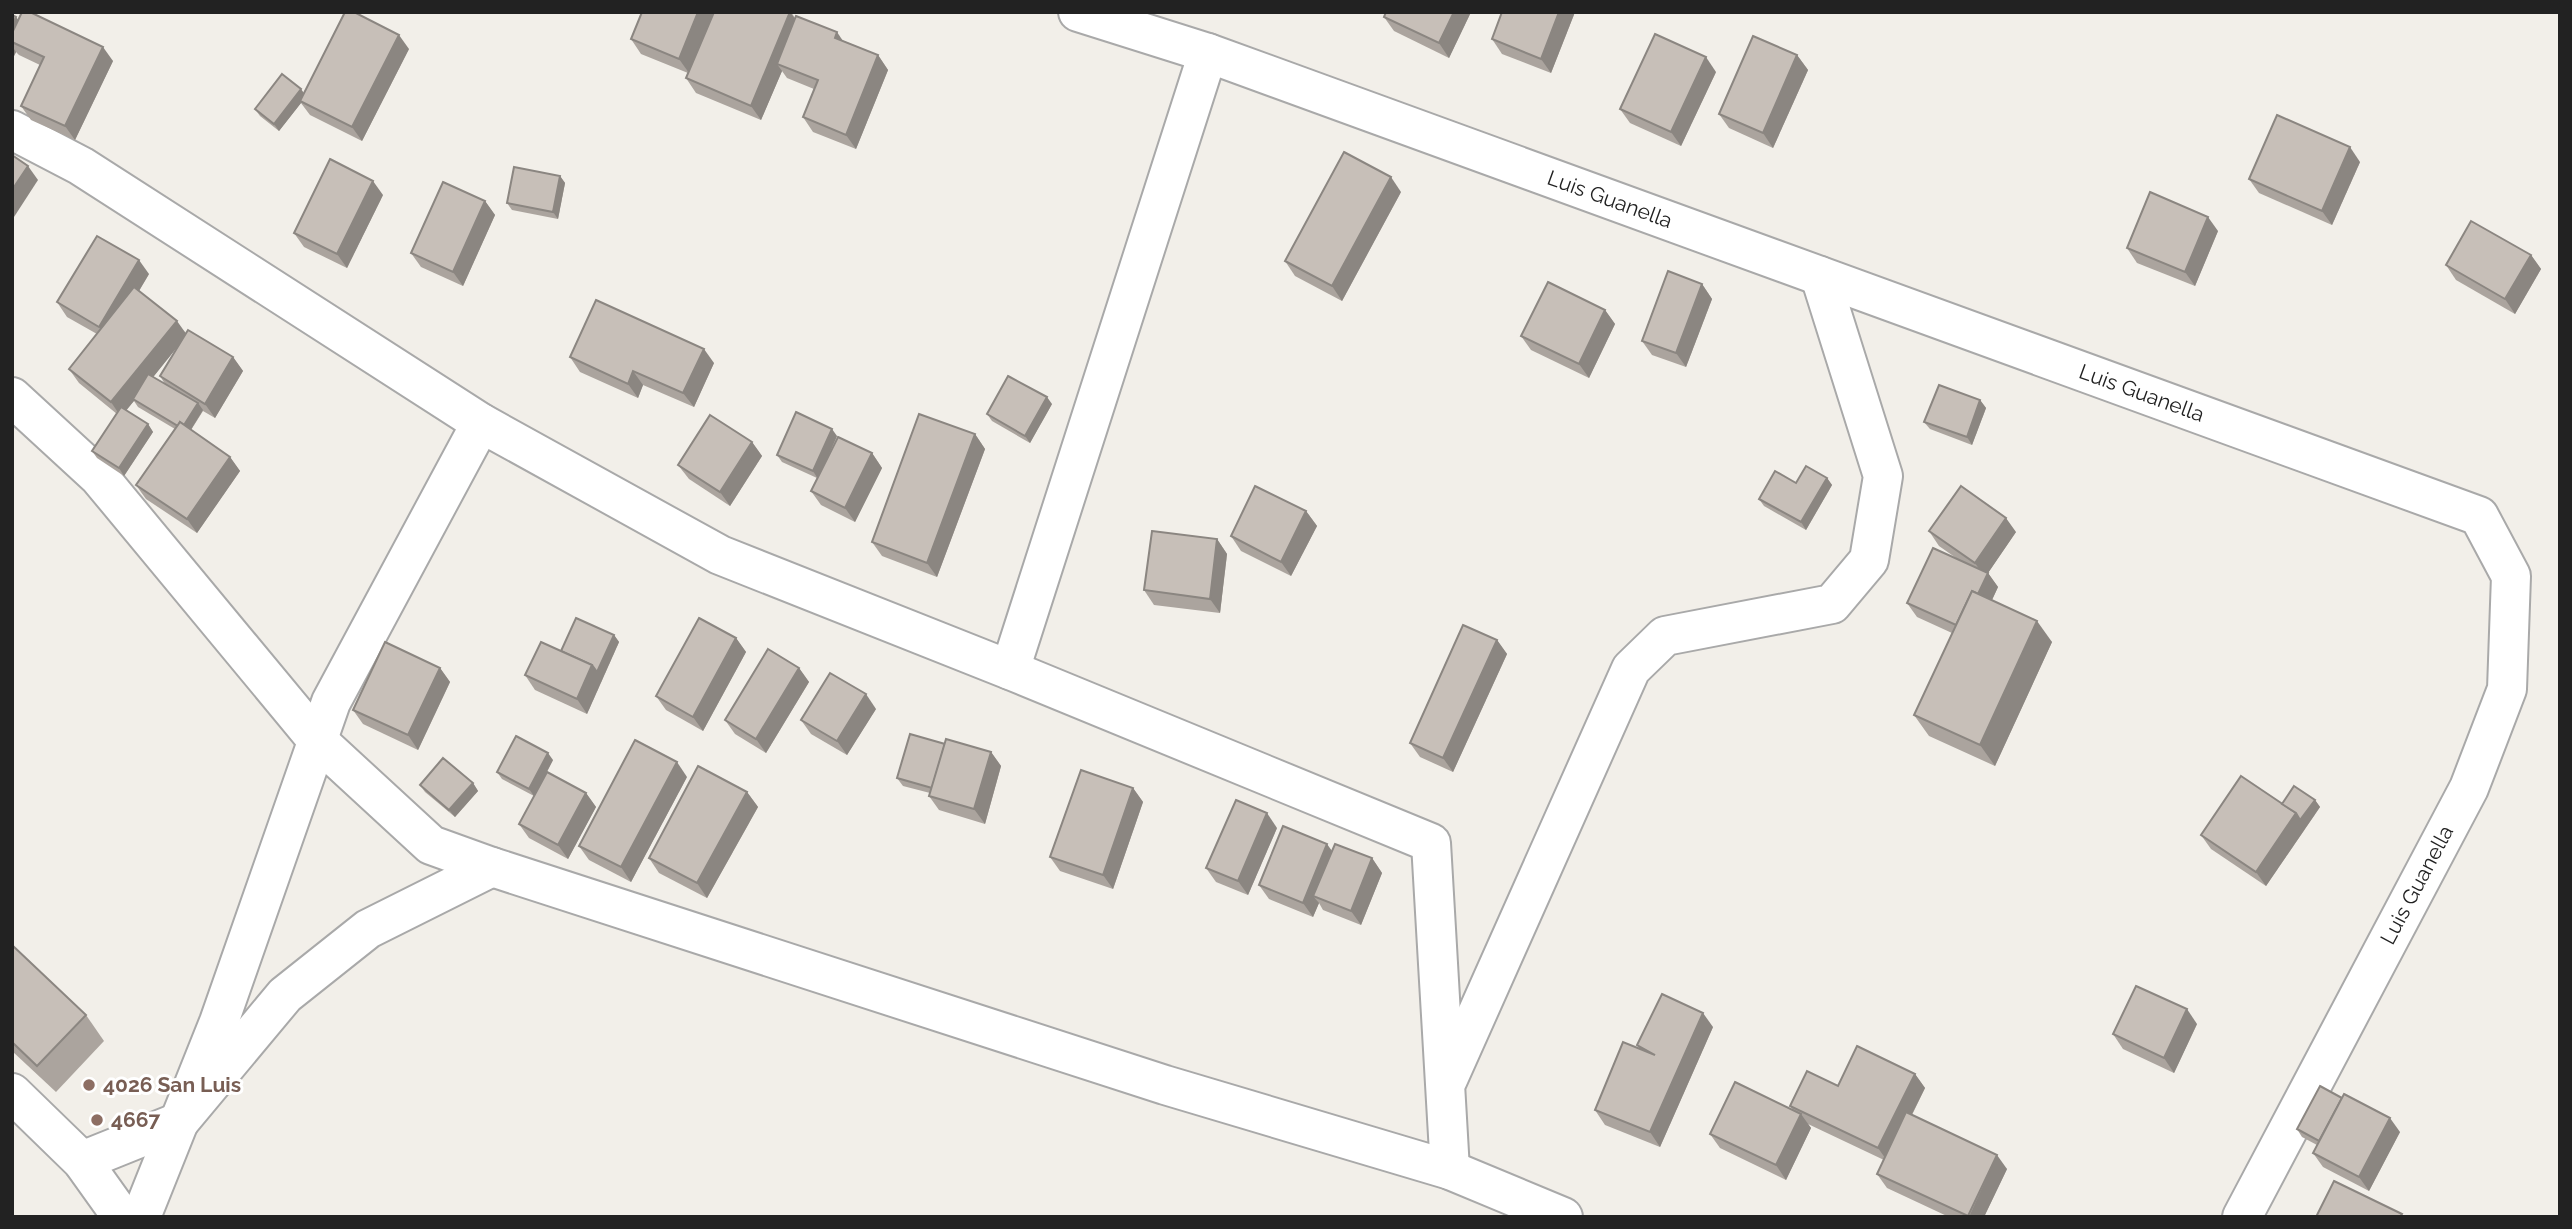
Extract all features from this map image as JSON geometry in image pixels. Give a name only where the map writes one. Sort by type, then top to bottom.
[{"type":"street","name":"Luis Guanella","points":[[1078,12],[1208,53],[2479,516],[2511,576],[2507,689],[2469,788],[2242,1217]]},
{"type":"street","points":[[1010,670],[1208,53]]},
{"type":"street","points":[[12,130],[81,166],[481,423],[720,555],[1010,670],[1431,843],[1450,1170]]},
{"type":"street","points":[[1445,1084],[1631,669],[1665,636],[1832,604],[1869,560],[1883,476],[1820,276]]},
{"type":"street","points":[[12,397],[99,477],[317,740],[431,845],[1165,1085],[1450,1170],[1563,1217]]},
{"type":"street","points":[[12,1093],[82,1161],[146,1212],[219,1022],[331,702],[481,423]]},
{"type":"street","points":[[82,1161],[179,1122],[285,995],[368,929],[492,867]]},
{"type":"building","points":[[22,12],[30,12],[103,47],[65,126],[21,106],[44,57],[12,42],[12,33]]},
{"type":"building","points":[[345,12],[354,12],[399,35],[352,127],[300,101]]},
{"type":"building","points":[[642,12],[698,12],[679,59],[631,39]]},
{"type":"building","points":[[714,12],[790,12],[751,106],[686,78]]},
{"type":"building","points":[[1386,12],[1454,12],[1439,43],[1384,17]]},
{"type":"building","points":[[1502,12],[1559,12],[1541,59],[1492,39]]},
{"type":"building","points":[[796,16],[837,32],[835,38],[878,55],[846,135],[803,117],[818,80],[777,64]]},
{"type":"building","points":[[1655,34],[1706,57],[1671,132],[1620,109]]},
{"type":"building","points":[[1753,36],[1797,55],[1763,133],[1719,114]]},
{"type":"building","points":[[282,74],[301,89],[274,124],[255,109]]},
{"type":"building","points":[[2277,115],[2350,147],[2322,211],[2249,179]]},
{"type":"building","points":[[1344,152],[1391,177],[1332,286],[1285,261]]},
{"type":"building","points":[[12,155],[28,166],[12,190]]},
{"type":"building","points":[[330,159],[373,181],[337,254],[294,233]]},
{"type":"building","points":[[514,167],[560,176],[553,212],[507,203]]},
{"type":"building","points":[[443,182],[485,201],[453,272],[411,253]]},
{"type":"building","points":[[2150,192],[2208,217],[2185,272],[2127,248]]},
{"type":"building","points":[[2471,221],[2531,255],[2505,299],[2446,265]]},
{"type":"building","points":[[97,236],[139,260],[99,327],[57,302]]},
{"type":"building","points":[[1668,271],[1702,284],[1676,353],[1642,341]]},
{"type":"building","points":[[1548,282],[1605,310],[1579,364],[1521,336]]},
{"type":"building","points":[[134,287],[177,321],[111,402],[69,369]]},
{"type":"building","points":[[596,300],[704,349],[683,393],[633,371],[628,384],[570,357]]},
{"type":"building","points":[[188,330],[233,357],[205,404],[160,376]]},
{"type":"building","points":[[148,374],[198,403],[184,425],[180,422],[178,426],[133,399]]},
{"type":"building","points":[[1008,376],[1047,397],[1025,436],[987,414]]},
{"type":"building","points":[[1939,385],[1980,400],[1967,437],[1924,422]]},
{"type":"building","points":[[121,407],[148,424],[119,468],[92,451]]},
{"type":"building","points":[[796,412],[832,429],[813,471],[777,455]]},
{"type":"building","points":[[919,414],[975,434],[927,563],[872,542]]},
{"type":"building","points":[[710,415],[752,442],[720,492],[678,465]]},
{"type":"building","points":[[180,422],[230,457],[187,519],[136,485]]},
{"type":"building","points":[[838,437],[872,453],[845,508],[811,491]]},
{"type":"building","points":[[1806,466],[1827,478],[1801,522],[1759,499],[1775,471],[1796,483]]},
{"type":"building","points":[[1255,486],[1306,511],[1281,562],[1231,536]]},
{"type":"building","points":[[1961,486],[2006,518],[1975,563],[1929,531]]},
{"type":"building","points":[[1152,531],[1217,539],[1210,599],[1144,590]]},
{"type":"building","points":[[1933,548],[1988,573],[1978,594],[1972,591],[1956,625],[1907,603]]},
{"type":"building","points":[[1972,591],[2037,621],[1980,745],[1914,715]]},
{"type":"building","points":[[576,618],[614,635],[597,672],[592,665],[561,651]]},
{"type":"building","points":[[699,618],[736,638],[693,717],[656,696]]},
{"type":"building","points":[[1463,625],[1497,640],[1443,758],[1410,743]]},
{"type":"building","points":[[385,642],[440,668],[408,735],[353,710]]},
{"type":"building","points":[[541,642],[592,665],[577,699],[525,675]]},
{"type":"building","points":[[768,649],[799,668],[756,739],[725,720]]},
{"type":"building","points":[[830,673],[866,694],[837,741],[801,720]]},
{"type":"building","points":[[910,734],[945,744],[932,788],[897,778]]},
{"type":"building","points":[[516,736],[548,753],[529,789],[497,772]]},
{"type":"building","points":[[946,739],[991,752],[974,809],[929,796]]},
{"type":"building","points":[[635,740],[677,762],[621,867],[579,846]]},
{"type":"building","points":[[443,758],[473,783],[449,810],[420,785]]},
{"type":"building","points":[[698,766],[747,792],[697,883],[649,858]]},
{"type":"building","points":[[1081,770],[1133,788],[1103,875],[1050,857]]},
{"type":"building","points":[[547,772],[586,793],[558,845],[519,824]]},
{"type":"building","points":[[2241,776],[2296,813],[2256,872],[2201,835]]},
{"type":"building","points":[[2294,786],[2315,800],[2300,820],[2296,813],[2282,804]]},
{"type":"building","points":[[1236,800],[1267,813],[1238,881],[1206,868]]},
{"type":"building","points":[[1283,826],[1327,844],[1303,903],[1259,885]]},
{"type":"building","points":[[1335,844],[1372,858],[1351,911],[1313,896]]},
{"type":"building","points":[[12,945],[86,1015],[37,1066],[12,1042]]},
{"type":"building","points":[[2136,986],[2187,1009],[2164,1058],[2113,1034]]},
{"type":"building","points":[[1662,994],[1703,1013],[1650,1132],[1595,1110],[1623,1042],[1655,1055],[1637,1045]]},
{"type":"building","points":[[1857,1046],[1915,1074],[1878,1148],[1790,1106],[1807,1071],[1838,1086]]},
{"type":"building","points":[[1735,1082],[1801,1114],[1776,1165],[1710,1134]]},
{"type":"building","points":[[2320,1086],[2342,1098],[2319,1141],[2297,1129]]},
{"type":"building","points":[[2344,1094],[2390,1118],[2359,1177],[2313,1153]]},
{"type":"building","points":[[1906,1112],[1997,1155],[1968,1216],[1877,1174]]},
{"type":"building","points":[[2334,1181],[2402,1214],[2400,1217],[2316,1217]]},
{"type":"place","name":"4026 San Luis","points":[[89,1085]]},
{"type":"place","name":"4667","points":[[97,1120]]}]
